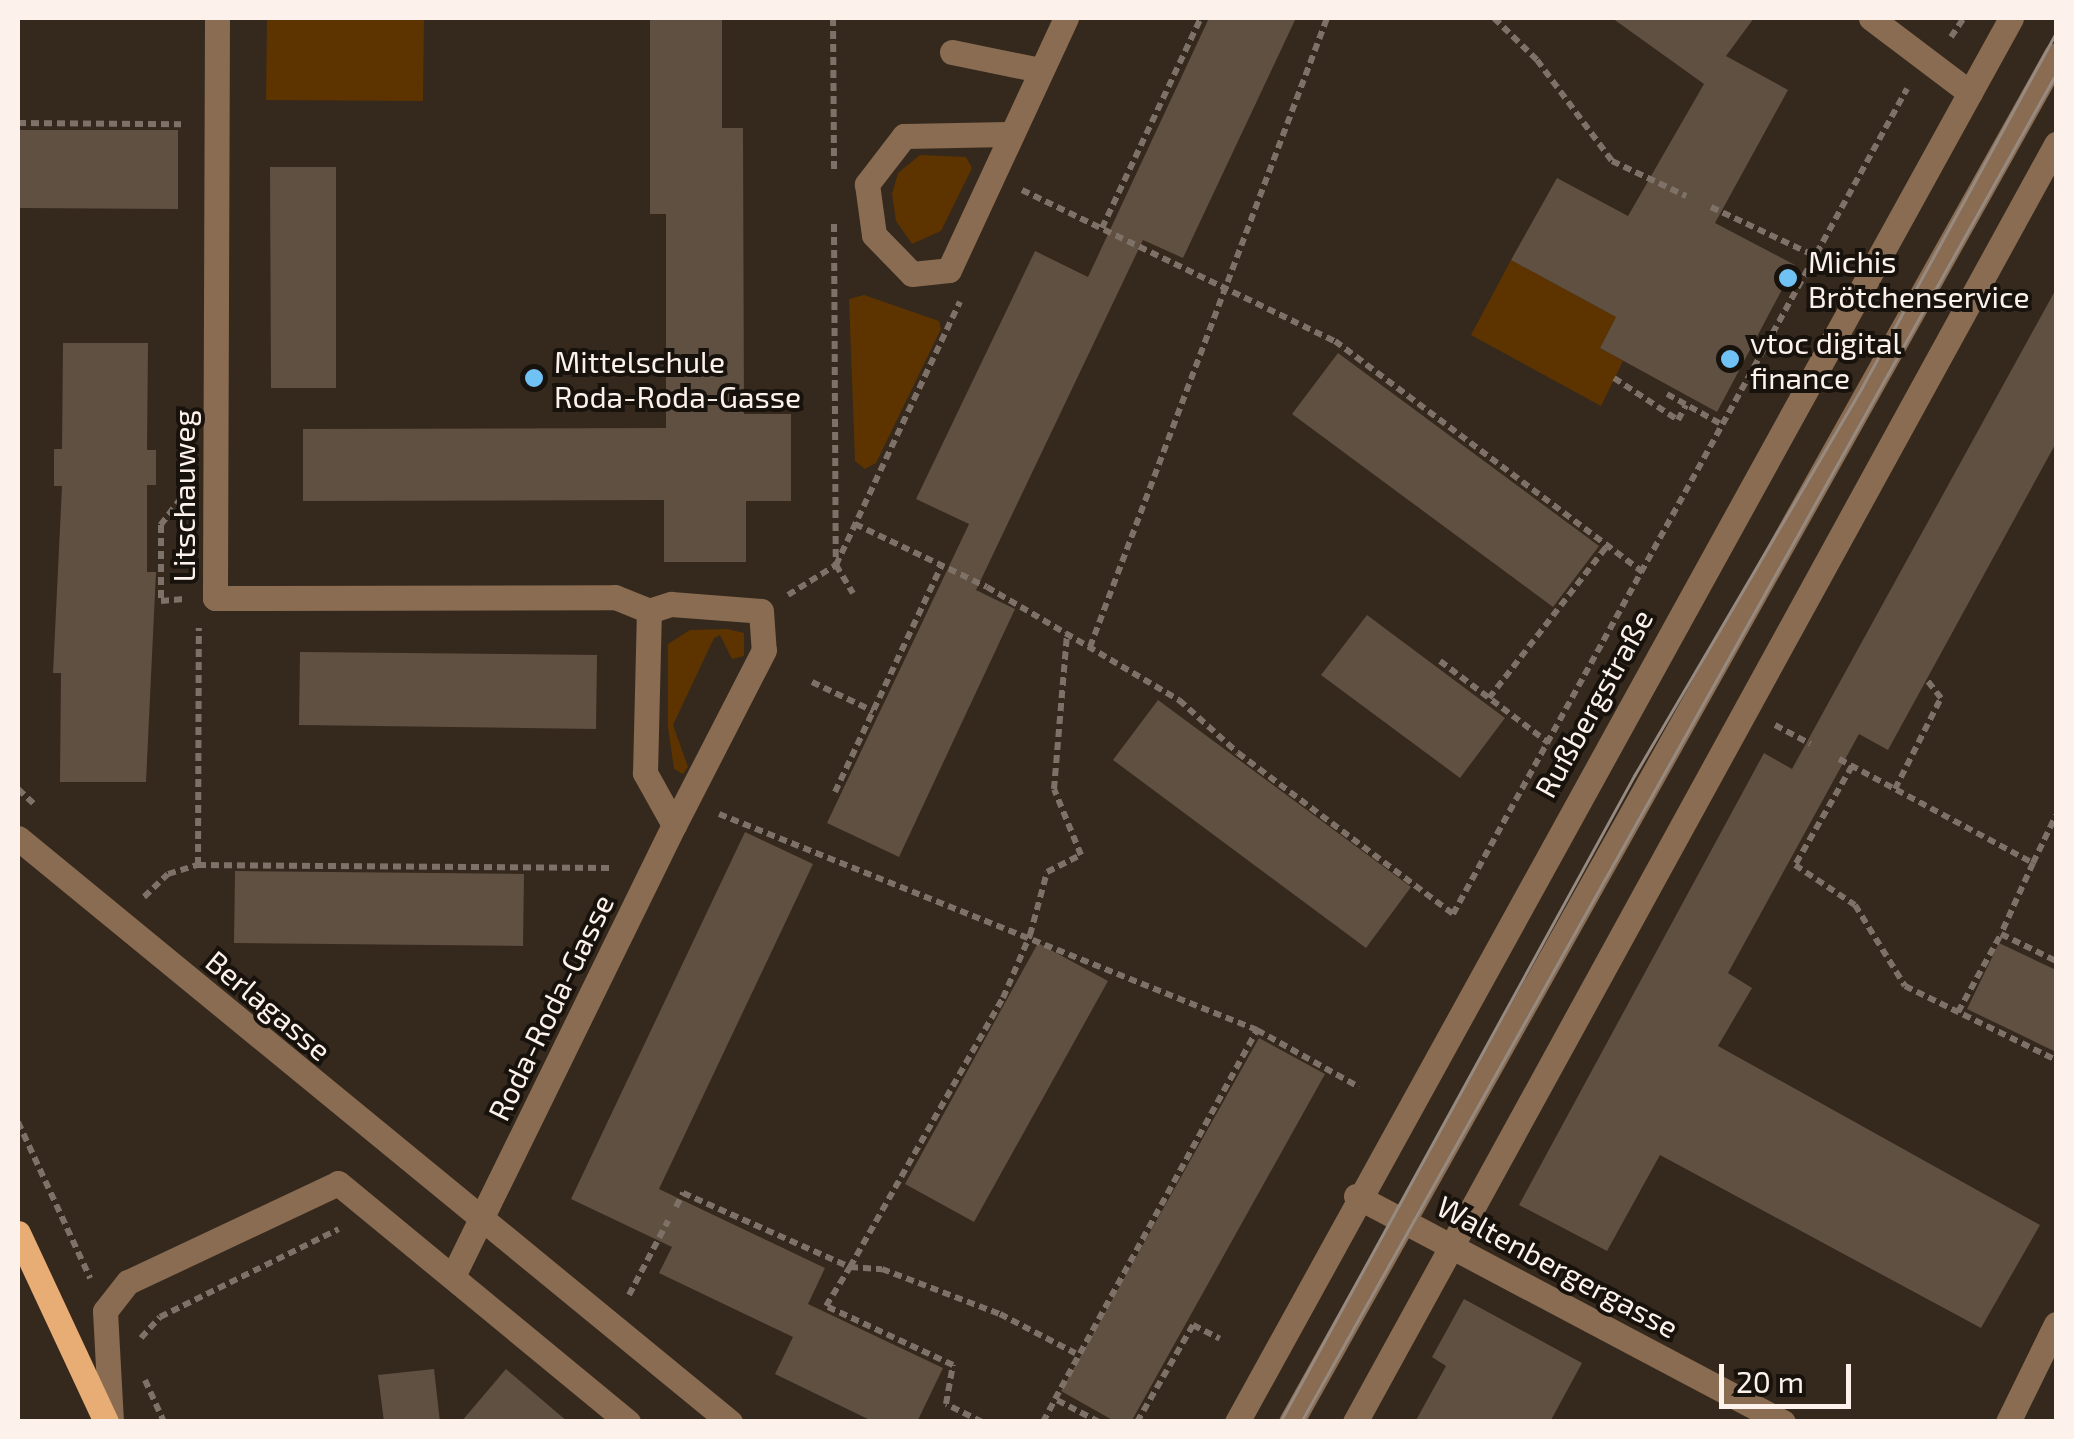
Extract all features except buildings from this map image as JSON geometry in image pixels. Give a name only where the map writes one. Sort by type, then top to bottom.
[{"type":"main road","points":[[18,1233],[108,1422]]},
{"type":"street","name":"Litschauweg","points":[[217,18],[216,598],[616,597],[648,611]]},
{"type":"street","points":[[1008,134],[904,136],[867,184],[874,235],[912,274],[948,270],[1008,134],[1066,18]]},
{"type":"street","points":[[1871,18],[1970,92]]},
{"type":"street","name":"Rußbergstraße","points":[[1236,1422],[1356,1196],[2011,18]]},
{"type":"street","points":[[952,52],[1040,70]]},
{"type":"street","points":[[1291,1422],[2056,55]]},
{"type":"street","points":[[1355,1422],[1456,1248],[2056,144]]},
{"type":"street","points":[[674,826],[645,773],[648,611],[671,604],[761,611]]},
{"type":"street","name":"Roda-Roda-Gasse","points":[[485,1216],[764,650],[761,611]]},
{"type":"street","name":"Berlagasse","points":[[18,838],[485,1216],[730,1422]]},
{"type":"street","points":[[108,1422],[106,1311],[128,1282],[338,1183],[454,1274],[628,1422]]},
{"type":"street","name":"Waltenbergergasse","points":[[1356,1196],[1783,1422]]},
{"type":"street","points":[[454,1274],[485,1216]]},
{"type":"street","points":[[2008,1422],[2056,1324]]},
{"type":"path","points":[[833,18],[834,174]]},
{"type":"path","points":[[1102,228],[1202,18]]},
{"type":"path","points":[[1090,648],[1327,18]]},
{"type":"path","points":[[1494,18],[1537,60],[1612,162],[1686,196]]},
{"type":"path","points":[[855,524],[942,565],[1179,700],[1238,753],[1453,914],[1644,573],[1814,255],[1929,59],[1964,18]]},
{"type":"path","points":[[18,123],[216,124]]},
{"type":"path","points":[[990,175],[1335,341],[1644,573]]},
{"type":"path","points":[[1712,208],[1814,255]]},
{"type":"path","points":[[834,213],[836,565],[853,592]]},
{"type":"path","points":[[761,611],[836,565],[960,302],[948,270]]},
{"type":"path","points":[[1614,378],[1678,420],[1686,405]]},
{"type":"path","points":[[1667,394],[1723,425]]},
{"type":"path","points":[[1489,698],[1607,546]]},
{"type":"path","points":[[835,792],[942,565]]},
{"type":"path","points":[[198,866],[200,616],[216,598]]},
{"type":"path","points":[[982,1422],[946,1404],[952,1366],[826,1306],[1002,998],[1030,935],[1047,872],[1081,855],[1054,789],[1067,633]]},
{"type":"path","points":[[1440,662],[1549,743]]},
{"type":"path","points":[[1895,789],[1941,698],[1926,679]]},
{"type":"path","points":[[812,682],[873,711]]},
{"type":"path","points":[[1770,722],[1810,744]]},
{"type":"path","points":[[1839,760],[2033,863]]},
{"type":"path","points":[[1852,766],[1795,866],[1855,905],[1904,986],[2056,1060]]},
{"type":"path","points":[[719,814],[851,872],[1030,935],[1134,985],[1257,1030],[1358,1086]]},
{"type":"path","points":[[1958,1012],[2001,934],[2056,815]]},
{"type":"path","points":[[148,892],[168,874],[198,866],[612,868]]},
{"type":"path","points":[[2001,934],[2056,962]]},
{"type":"path","points":[[1042,1422],[1257,1030]]},
{"type":"path","points":[[18,1122],[106,1311],[133,1346],[160,1316],[345,1226]]},
{"type":"path","points":[[676,1208],[683,1194],[850,1267],[882,1269],[1000,1314],[1076,1354]]},
{"type":"path","points":[[625,1302],[668,1221]]},
{"type":"path","points":[[1137,1422],[1193,1325],[1220,1339]]},
{"type":"path","points":[[139,1367],[164,1422]]},
{"type":"path","points":[[1055,1399],[1099,1422]]},
{"type":"shaded area","points":[[267,18],[424,18],[423,101],[266,100]]},
{"type":"shaded area","points":[[920,155],[966,157],[972,168],[941,231],[912,244],[896,221],[892,194],[898,173]]},
{"type":"shaded area","points":[[1511,260],[1616,317],[1600,348],[1623,361],[1601,406],[1471,335]]},
{"type":"shaded area","points":[[864,295],[939,321],[941,329],[876,463],[865,469],[855,461],[849,299]]},
{"type":"shaded area","points":[[727,629],[744,633],[744,656],[732,659],[720,635],[714,638],[673,725],[688,767],[683,774],[674,769],[668,727],[668,644],[690,630]]},
{"type":"tram line","points":[[1280,1422],[1634,776],[1861,389],[2056,33]]},
{"type":"tram line","points":[[1301,1422],[2056,74]]},
{"type":"place","name":"Michis Brötchenservice","points":[[1788,278]]},
{"type":"place","name":"vtoc digital finance","points":[[1730,359]]},
{"type":"place","name":"Mittelschule Roda-Roda-Gasse","points":[[534,378]]}]
